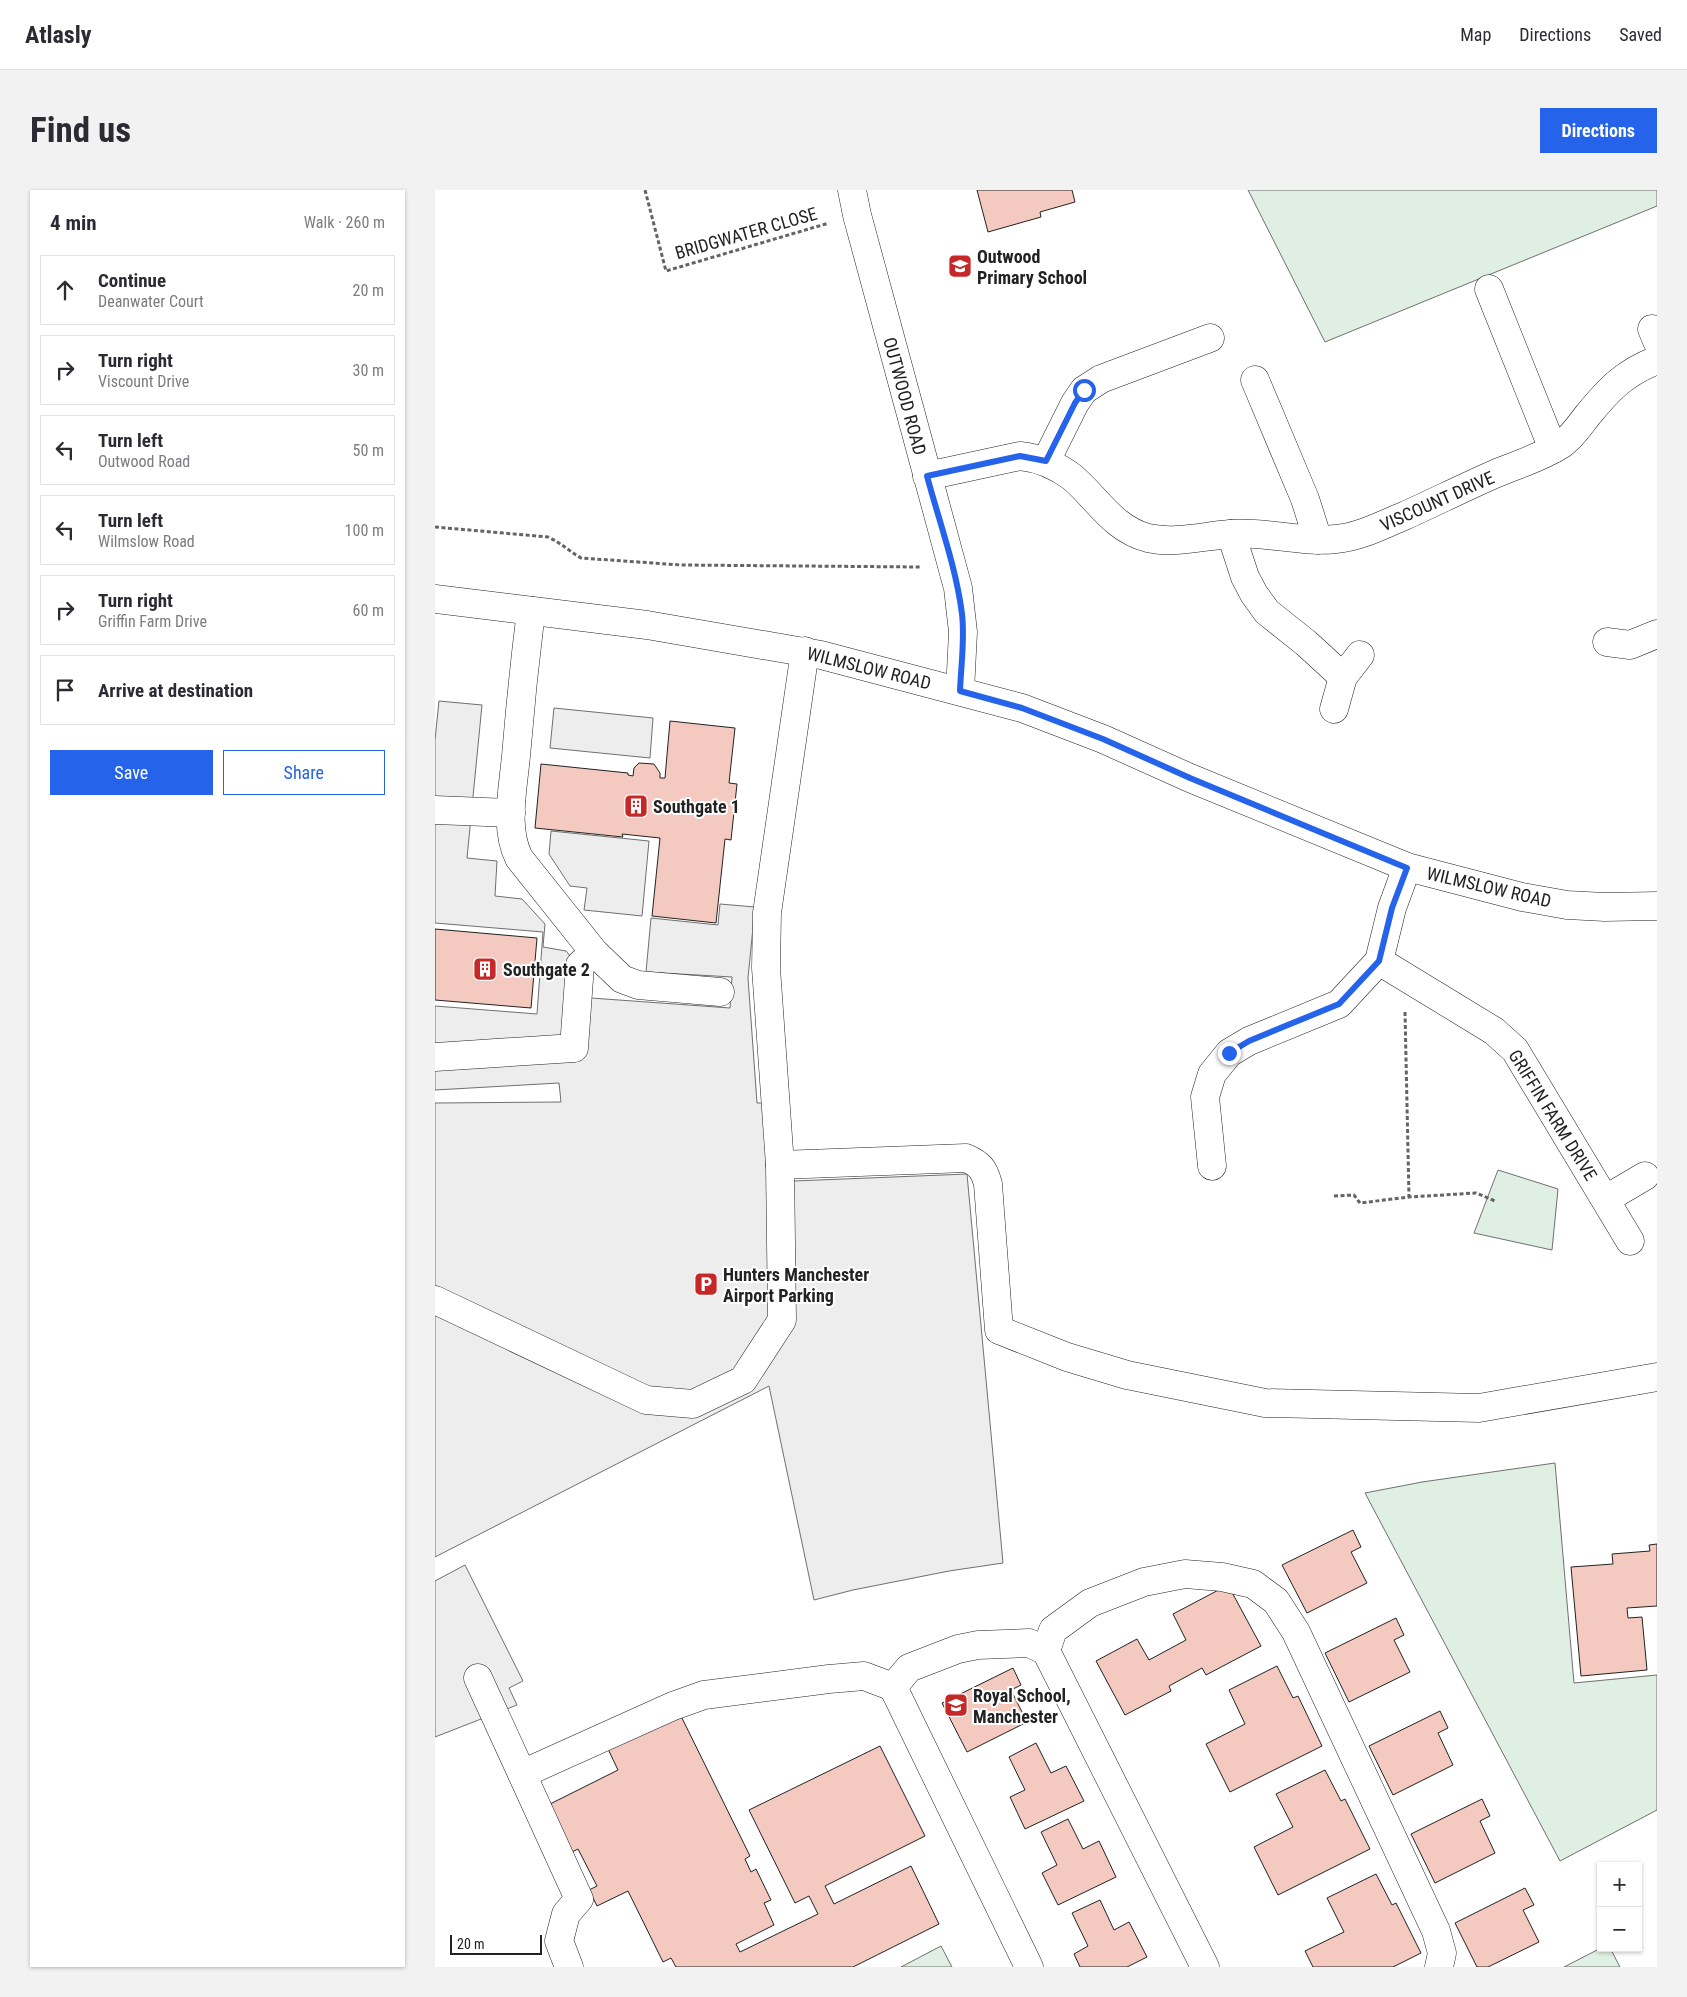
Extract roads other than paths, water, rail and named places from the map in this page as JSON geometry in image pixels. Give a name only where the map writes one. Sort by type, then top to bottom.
[{"type":"street","name":"OUTWOOD ROAD","points":[[855,203],[958,588],[963,620],[960,691]]},
{"type":"street","points":[[1489,289],[1553,449]]},
{"type":"street","points":[[1046,461],[1075,403],[1084,390],[1101,379],[1210,338]]},
{"type":"street","name":"VISCOUNT DRIVE","points":[[927,476],[1020,456],[1046,461],[1072,477],[1114,520],[1131,531],[1148,538],[1167,540],[1231,534],[1274,535],[1317,540],[1337,539],[1374,529],[1498,473],[1526,463],[1553,449],[1563,443],[1615,383],[1642,366],[1657,360]]},
{"type":"street","points":[[1255,380],[1305,498],[1317,540]]},
{"type":"street","points":[[1231,534],[1245,576],[1254,594],[1267,612],[1306,643],[1343,677]]},
{"type":"street","name":"WILMSLOW ROAD","points":[[435,600],[647,625],[805,651],[1022,708],[1103,739],[1190,778],[1407,868],[1491,890],[1567,905],[1605,907],[1657,906]]},
{"type":"street","points":[[531,610],[519,714],[511,812],[514,848],[519,858],[594,952],[622,979],[639,986],[720,992]]},
{"type":"street","points":[[1607,642],[1630,644],[1657,634]]},
{"type":"street","points":[[435,1300],[646,1400],[693,1404],[743,1380],[782,1320],[779,1165],[766,968],[767,912],[805,651]]},
{"type":"street","points":[[1334,709],[1343,677],[1360,656]]},
{"type":"street","points":[[435,810],[511,812]]},
{"type":"street","points":[[1212,1166],[1205,1097],[1212,1074],[1229,1053],[1249,1041],[1339,1004],[1379,961],[1392,908],[1407,868]]},
{"type":"street","points":[[435,1057],[574,1048],[580,965],[594,952]]},
{"type":"street","name":"GRIFFIN FARM DRIVE","points":[[1379,961],[1494,1031],[1515,1050],[1630,1240]]},
{"type":"street","points":[[779,1165],[965,1158],[977,1163],[985,1171],[988,1184],[999,1330],[1067,1357],[1127,1375],[1265,1403],[1479,1408],[1657,1378]]},
{"type":"street","points":[[1606,1199],[1645,1176]]},
{"type":"street","points":[[1046,1651],[1053,1630],[1067,1618],[1090,1603],[1144,1582],[1185,1574],[1221,1577],[1253,1584],[1276,1601],[1296,1632],[1436,1931],[1442,1953],[1439,1967]]},
{"type":"street","points":[[893,1686],[909,1668],[958,1649],[978,1645],[1029,1643],[1046,1651],[1205,1967]]},
{"type":"street","points":[[522,1774],[673,1706],[704,1695],[864,1676],[893,1686],[1029,1967]]},
{"type":"street","points":[[478,1678],[579,1899],[566,1914],[559,1941],[569,1967]]},
{"type":"place","name":"Outwood Primary School","points":[[960,266]]},
{"type":"place","name":"Southgate 1","points":[[636,806]]},
{"type":"place","name":"Southgate 2","points":[[485,969]]},
{"type":"place","name":"Hunters Manchester Airport Parking","points":[[706,1284]]},
{"type":"place","name":"Royal School, Manchester","points":[[956,1705]]}]
